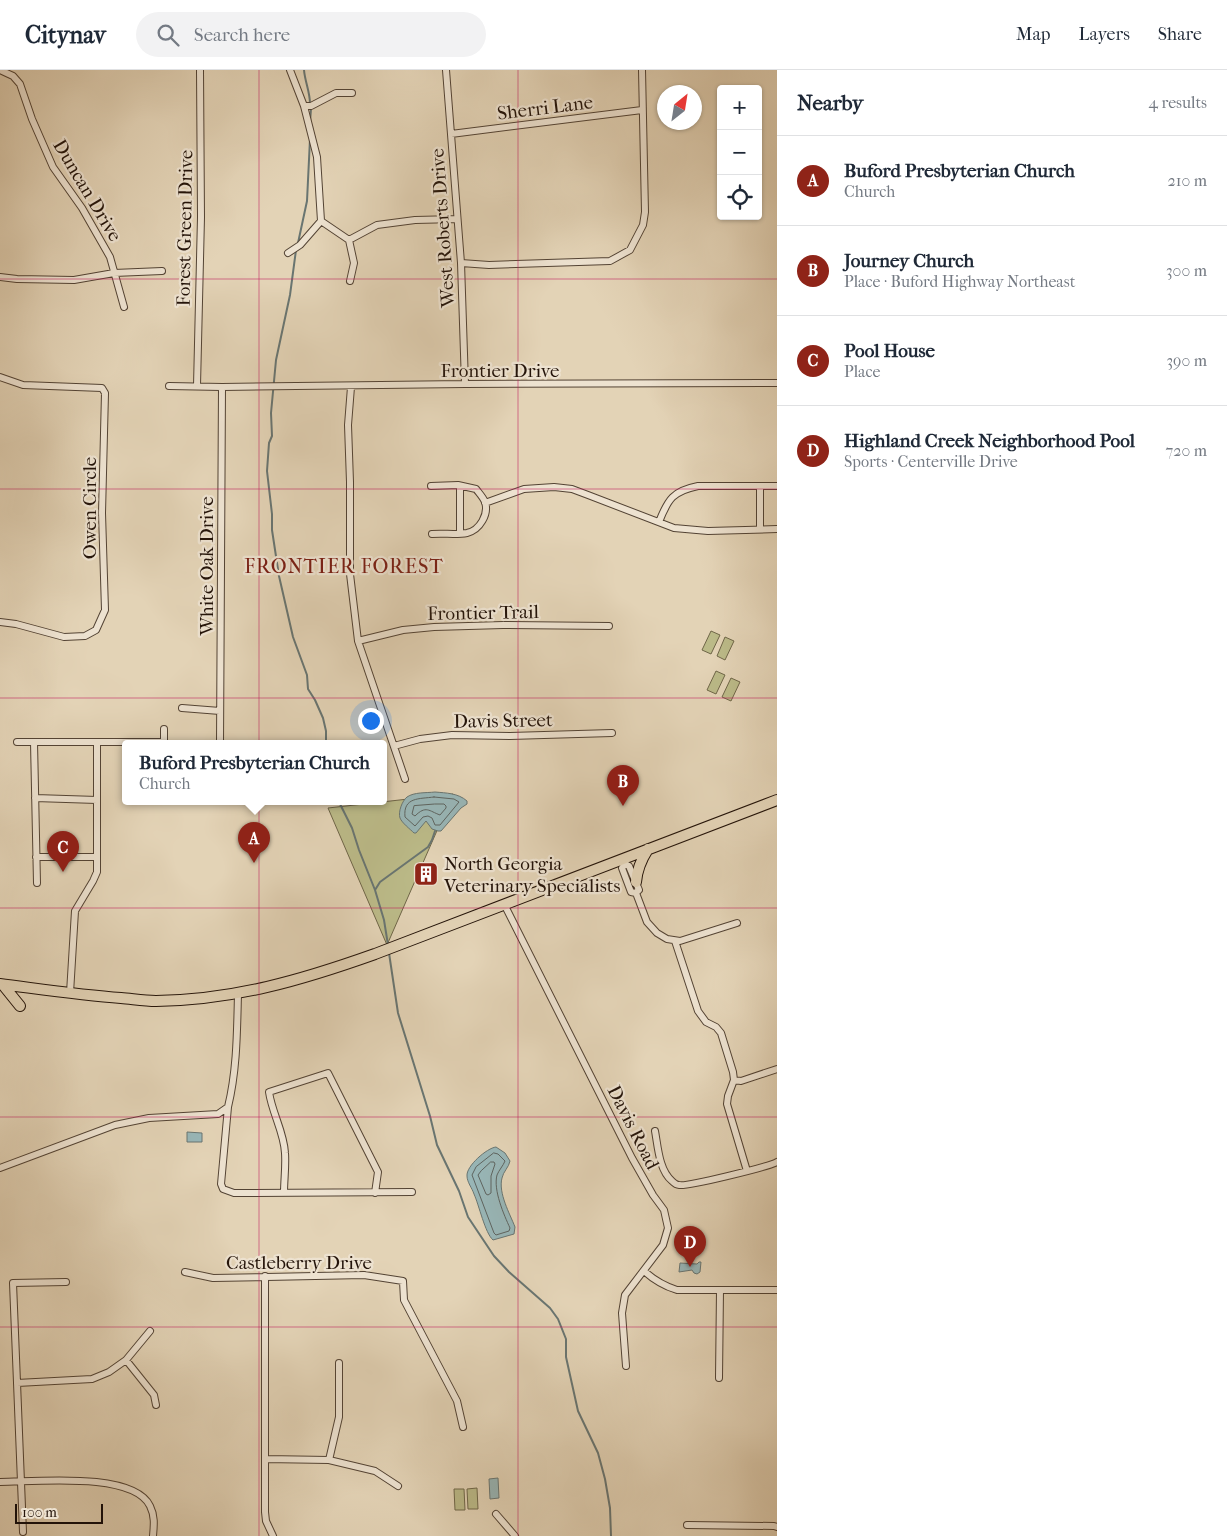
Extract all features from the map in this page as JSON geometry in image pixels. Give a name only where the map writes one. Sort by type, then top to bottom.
[{"type":"main road","points":[[2,984],[154,1001],[204,999],[263,989],[320,974],[375,954],[504,904],[624,861],[649,849],[777,800]]},
{"type":"main road","points":[[636,882],[640,862],[649,849]]},
{"type":"main road","points":[[2,984],[20,1006]]},
{"type":"street","name":"Duncan Drive","points":[[0,70],[13,76],[20,84],[32,119],[53,167],[86,216],[110,257],[124,307]]},
{"type":"street","name":"Forest Green Drive","points":[[197,386],[200,70]]},
{"type":"street","points":[[288,253],[300,245],[321,221],[317,157],[304,106],[290,70]]},
{"type":"street","name":"West Roberts Drive","points":[[446,70],[461,263],[465,384]]},
{"type":"street","points":[[461,263],[610,261],[630,250],[643,226],[645,212],[642,70]]},
{"type":"street","points":[[304,106],[310,106],[336,93],[352,92]]},
{"type":"street","name":"Sherri Lane","points":[[451,134],[642,110]]},
{"type":"street","points":[[349,240],[377,224],[415,220],[457,219]]},
{"type":"street","points":[[321,221],[349,240],[354,263],[350,281]]},
{"type":"street","points":[[0,277],[74,280],[114,273],[162,271]]},
{"type":"street","name":"Owen Circle","points":[[0,377],[23,385],[102,388],[105,393],[102,513],[105,610],[96,630],[85,636],[64,637],[16,624],[0,622]]},
{"type":"street","name":"Frontier Drive","points":[[197,386],[351,387],[465,384],[777,383]]},
{"type":"street","points":[[169,386],[197,386]]},
{"type":"street","name":"White Oak Drive","points":[[220,740],[222,387]]},
{"type":"street","points":[[351,387],[348,425],[350,574],[358,641],[405,780]]},
{"type":"street","points":[[431,486],[460,486],[476,489],[486,509],[483,520],[477,528],[468,533],[432,534]]},
{"type":"street","points":[[460,486],[460,533]]},
{"type":"street","points":[[659,522],[666,504],[679,492],[698,486],[777,486]]},
{"type":"street","points":[[760,486],[760,529]]},
{"type":"street","points":[[485,504],[524,489],[554,487],[572,489],[674,528],[708,530],[777,529]]},
{"type":"street","name":"Frontier Trail","points":[[358,641],[403,630],[434,627],[502,625],[609,626]]},
{"type":"street","points":[[182,708],[220,711]]},
{"type":"street","points":[[164,729],[164,740]]},
{"type":"street","name":"Davis Street","points":[[394,746],[420,739],[452,735],[510,736],[612,733]]},
{"type":"street","points":[[17,742],[122,742]]},
{"type":"street","points":[[34,742],[37,883]]},
{"type":"street","points":[[70,993],[75,911],[93,881],[96,872],[97,742]]},
{"type":"street","points":[[35,798],[97,800]]},
{"type":"street","points":[[36,857],[97,857]]},
{"type":"street","points":[[636,894],[639,890],[629,866],[624,861],[622,868],[631,892],[636,894],[647,922],[667,939],[680,942],[737,923]]},
{"type":"street","name":"Davis Road","points":[[504,904],[632,1158],[653,1195],[664,1210],[668,1228],[663,1245],[625,1295],[622,1312],[626,1366]]},
{"type":"street","points":[[675,941],[698,1011],[706,1022],[716,1027],[721,1034],[734,1080],[728,1096],[728,1104],[747,1171]]},
{"type":"street","points":[[238,994],[235,1062],[232,1092],[228,1107],[221,1184],[223,1189],[234,1193],[412,1192]]},
{"type":"street","points":[[734,1080],[741,1081],[777,1069]]},
{"type":"street","points":[[284,1193],[285,1152],[269,1092],[328,1073],[378,1172],[374,1192]]},
{"type":"street","points":[[0,1168],[115,1125],[149,1118],[218,1114],[228,1107]]},
{"type":"street","points":[[655,1131],[662,1165],[671,1181],[679,1186],[747,1171],[777,1162]]},
{"type":"street","points":[[644,1271],[660,1283],[677,1290],[777,1290]]},
{"type":"street","name":"Castleberry Drive","points":[[185,1272],[213,1278],[364,1275],[403,1280],[404,1300],[458,1400],[463,1427]]},
{"type":"street","points":[[265,1276],[265,1512],[266,1521],[273,1536]]},
{"type":"street","points":[[23,1532],[13,1283],[66,1282]]},
{"type":"street","points":[[720,1290],[720,1378]]},
{"type":"street","points":[[17,1383],[92,1379],[108,1372],[126,1360],[150,1331]]},
{"type":"street","points":[[126,1360],[154,1395],[156,1405]]},
{"type":"street","points":[[330,1460],[339,1416],[339,1363]]},
{"type":"street","points":[[265,1460],[330,1460],[374,1471],[398,1486]]},
{"type":"street","points":[[0,1482],[84,1480],[105,1483],[142,1495],[150,1505],[154,1517],[153,1536]]},
{"type":"street","points":[[496,1514],[515,1536]]},
{"type":"street","points":[[687,1525],[777,1527]]},
{"type":"shaded area","points":[[711,631],[720,635],[711,654],[702,650]]},
{"type":"shaded area","points":[[725,637],[734,641],[725,660],[717,656]]},
{"type":"shaded area","points":[[716,671],[725,675],[716,694],[707,690]]},
{"type":"shaded area","points":[[731,678],[740,682],[731,701],[722,697]]},
{"type":"shaded area","points":[[453,794],[387,945],[328,808],[355,805],[387,805],[387,801]]},
{"type":"shaded area","points":[[477,1488],[478,1509],[468,1509],[467,1489]]},
{"type":"shaded area","points":[[454,1489],[464,1489],[465,1510],[455,1510]]},
{"type":"water","points":[[435,792],[460,796],[467,801],[467,804],[461,808],[441,831],[432,829],[426,821],[414,833],[400,818],[402,804],[410,795]]},
{"type":"water","points":[[187,1132],[202,1133],[202,1142],[187,1142]]},
{"type":"water","points":[[496,1147],[505,1153],[510,1161],[501,1184],[505,1203],[515,1227],[514,1234],[493,1240],[485,1225],[467,1176],[470,1167],[478,1158]]},
{"type":"water","points":[[701,1262],[700,1272],[697,1274],[692,1270],[679,1272],[680,1263],[697,1264]]},
{"type":"water","points":[[498,1478],[499,1498],[490,1499],[489,1479]]},
{"type":"waterway","points":[[304,70],[310,104]]},
{"type":"waterway","points":[[310,122],[311,109]]},
{"type":"waterway","points":[[298,243],[307,201],[310,139]]},
{"type":"waterway","points":[[296,250],[290,295],[276,360],[271,413],[272,436],[269,443],[267,471],[272,530],[279,576],[293,637],[307,675],[308,689],[323,718],[326,740]]},
{"type":"waterway","points":[[340,805],[352,828],[375,890],[384,920],[388,945]]},
{"type":"waterway","points":[[375,890],[380,882],[428,847],[435,831]]},
{"type":"waterway","points":[[389,953],[398,1013],[430,1116],[437,1145],[459,1191],[468,1217],[494,1256],[509,1272],[550,1308],[558,1319],[566,1339],[566,1357],[578,1411],[598,1453],[605,1479],[610,1508],[611,1536]]},
{"type":"place","name":"Journey Church","points":[[623,806]]},
{"type":"place","name":"Buford Presbyterian Church","points":[[254,863]]},
{"type":"place","name":"Pool House","points":[[63,872]]},
{"type":"place","name":"North Georgia Veterinary Specialists","points":[[426,874]]},
{"type":"place","name":"Highland Creek Neighborhood Pool","points":[[690,1267]]},
{"type":"district","name":"FRONTIER FOREST","points":[[344,566]]}]
